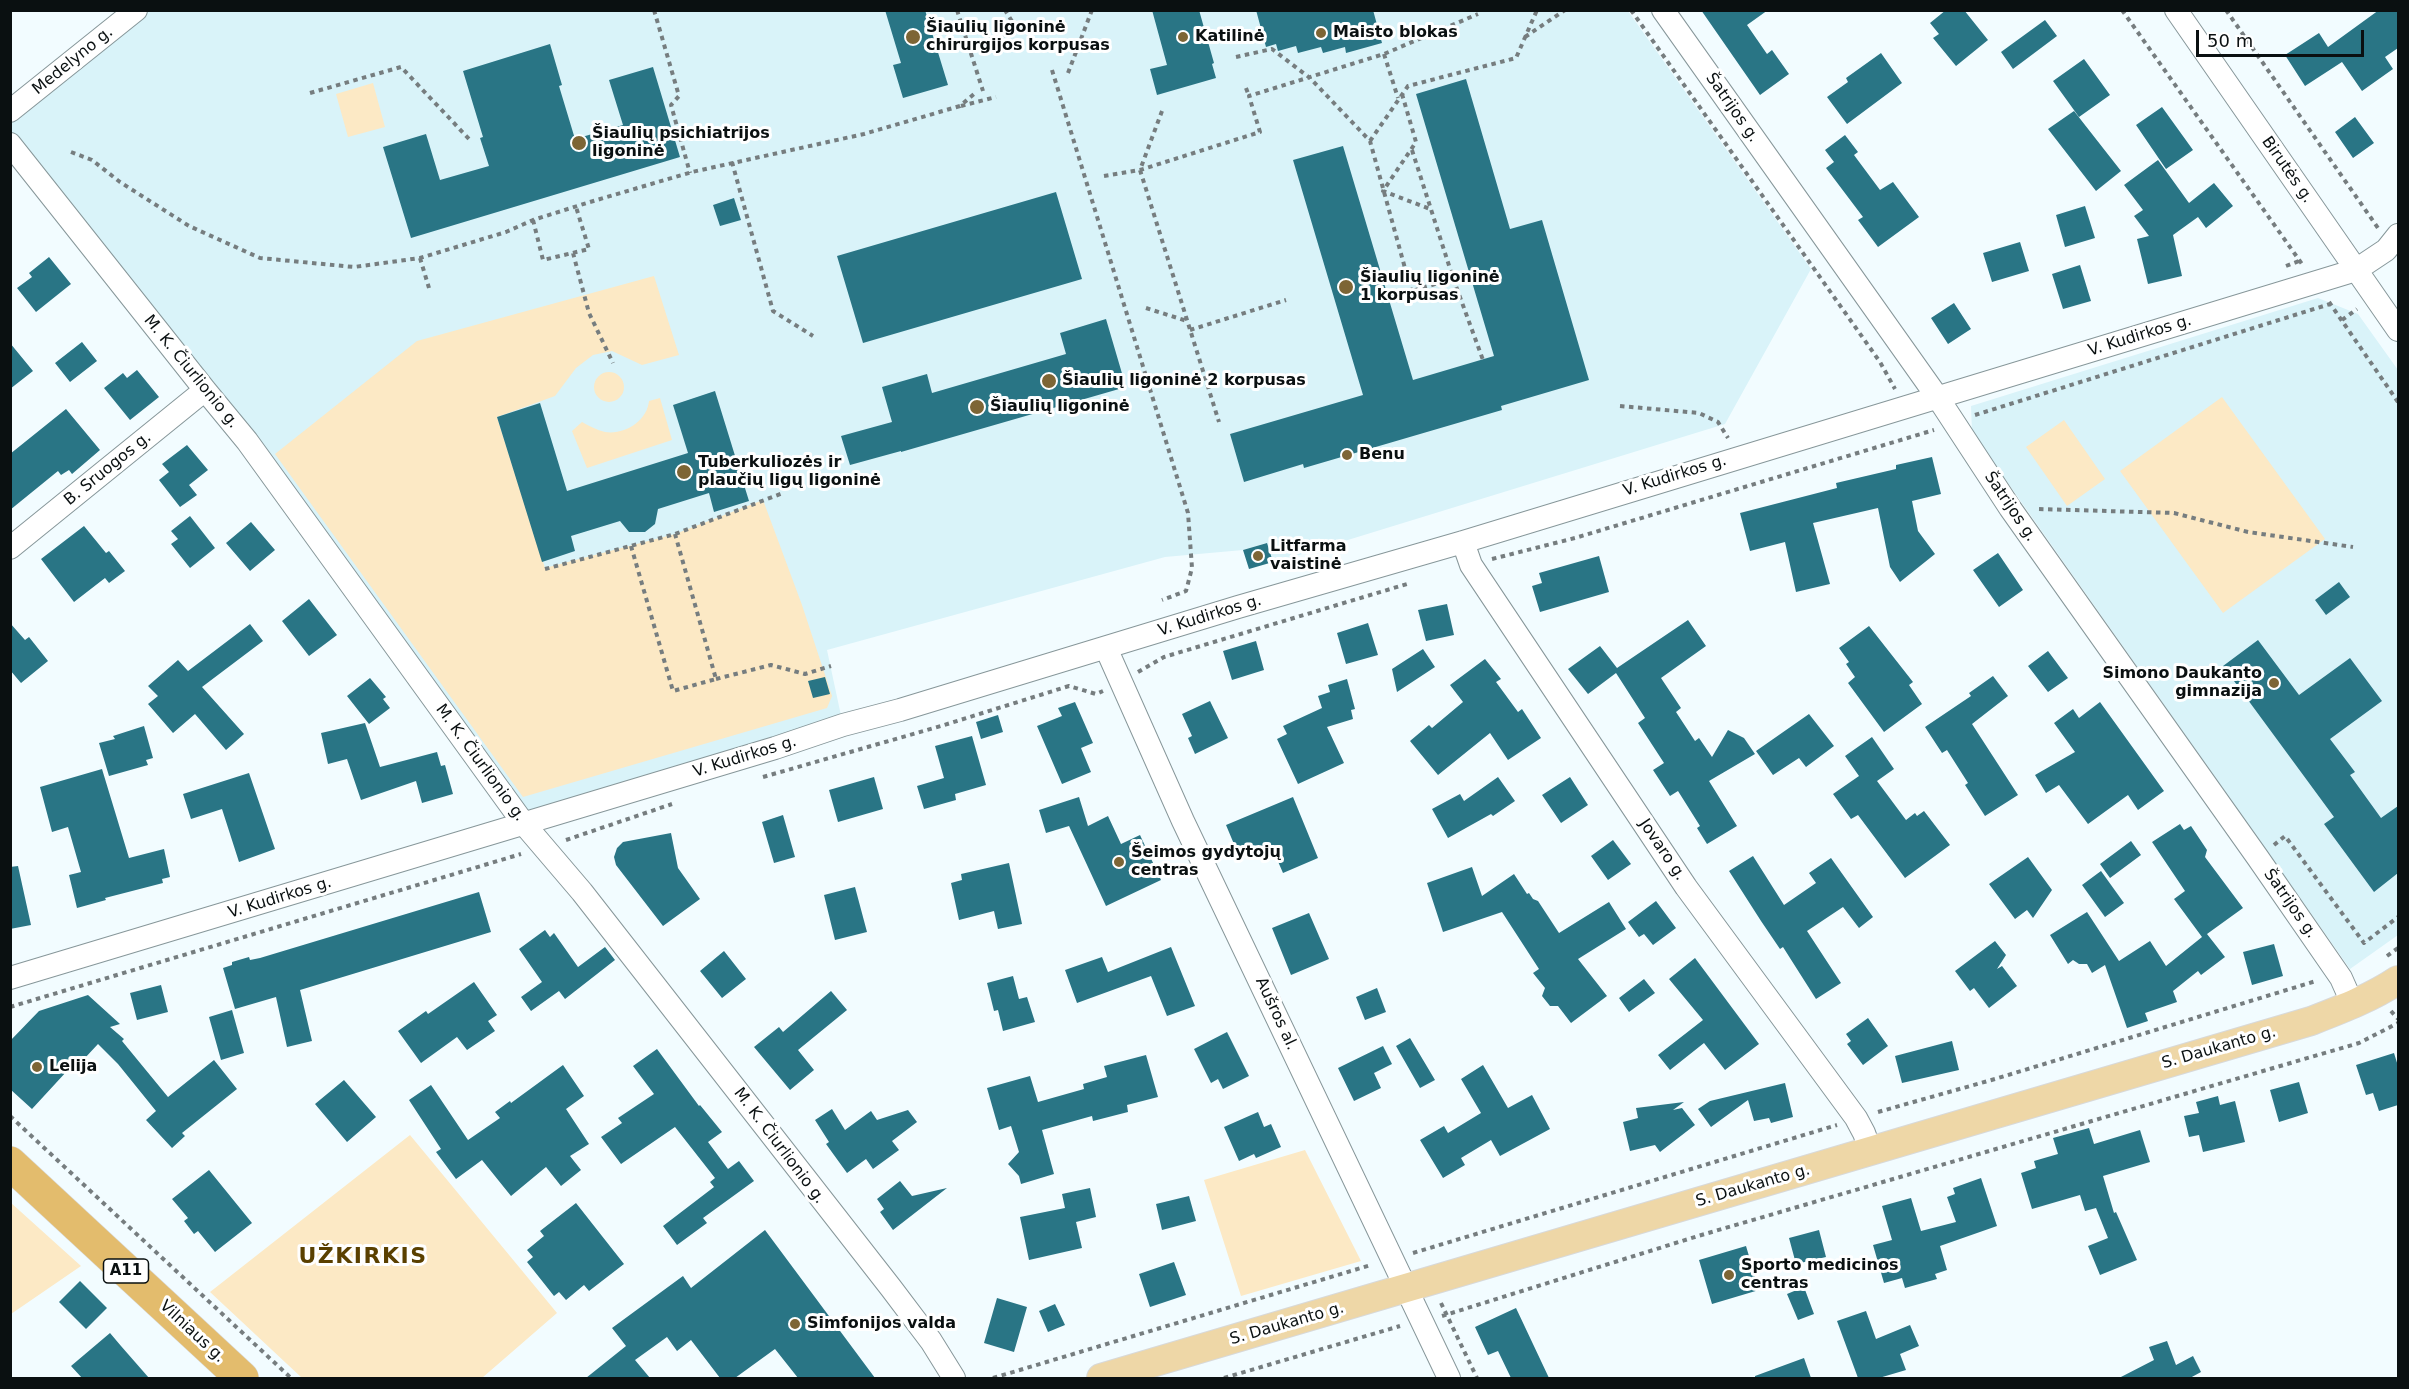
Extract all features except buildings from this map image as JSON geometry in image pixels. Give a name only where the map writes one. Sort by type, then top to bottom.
[{"type":"highway","name":"Vilniaus g.","points":[[10,1163],[242,1378]]},
{"type":"main road","name":"S. Daukanto g.","points":[[1101,1378],[2311,1021],[2378,993],[2389,971]]},
{"type":"street","name":"Medelyno g.","points":[[10,111],[136,10]]},
{"type":"street","name":"Šatrijos g.","points":[[1663,10],[1938,398],[2010,508],[2258,858],[2341,978],[2353,1005]]},
{"type":"street","name":"Birutės g.","points":[[2176,10],[2398,330]]},
{"type":"street","name":"M. K. Čiurlionio g.","points":[[10,144],[247,441],[524,824],[589,901],[891,1288],[931,1341],[954,1378]]},
{"type":"street","name":"V. Kudirkos g.","points":[[10,978],[775,748],[843,725],[1463,542],[2356,270],[2392,243]]},
{"type":"street","name":"B. Sruogos g.","points":[[10,548],[205,390]]},
{"type":"street","name":"Jovaro g.","points":[[1463,542],[1471,565],[1686,887],[1856,1118],[1871,1152]]},
{"type":"street","name":"Aušros al.","points":[[1106,648],[1183,820],[1392,1259],[1419,1285],[1449,1378]]},
{"type":"path","points":[[654,10],[679,96],[671,105],[690,173]]},
{"type":"path","points":[[957,10],[983,91]]},
{"type":"path","points":[[969,46],[1018,32],[1005,10]]},
{"type":"path","points":[[1068,73],[1092,10]]},
{"type":"path","points":[[1370,141],[1408,86],[1516,58],[1537,10]]},
{"type":"path","points":[[1524,38],[1565,10]]},
{"type":"path","points":[[1631,10],[1880,362],[1905,408]]},
{"type":"path","points":[[2122,10],[2398,402]]},
{"type":"path","points":[[2226,10],[2379,229],[2392,243]]},
{"type":"path","points":[[1249,96],[1384,54],[1478,14]]},
{"type":"path","points":[[1236,57],[1272,49],[1310,78],[1370,141],[1411,291]]},
{"type":"path","points":[[1384,54],[1398,98]]},
{"type":"path","points":[[310,93],[401,67],[470,140]]},
{"type":"path","points":[[1052,70],[1188,513],[1192,568],[1185,591],[1162,600]]},
{"type":"path","points":[[1104,176],[1140,170],[1260,132],[1246,88]]},
{"type":"path","points":[[1383,191],[1416,142],[1402,93]]},
{"type":"path","points":[[960,106],[974,94]]},
{"type":"path","points":[[71,152],[92,160],[120,182],[189,226],[260,258],[354,267],[420,258],[507,232],[533,220],[690,173],[864,134],[996,98]]},
{"type":"path","points":[[1162,111],[1140,170],[1219,422]]},
{"type":"path","points":[[1412,150],[1453,278],[1483,360]]},
{"type":"path","points":[[732,162],[773,311],[813,336]]},
{"type":"path","points":[[1383,191],[1430,209]]},
{"type":"path","points":[[533,220],[543,260],[589,249],[576,207]]},
{"type":"path","points":[[573,253],[589,312],[613,363]]},
{"type":"path","points":[[420,258],[429,288]]},
{"type":"path","points":[[1388,298],[1469,274]]},
{"type":"path","points":[[1190,330],[1286,300]]},
{"type":"path","points":[[1471,565],[1575,538],[1936,430],[1953,422],[2330,304]]},
{"type":"path","points":[[1146,308],[1187,321]]},
{"type":"path","points":[[1620,406],[1699,413],[1718,422],[1725,431],[1736,457]]},
{"type":"path","points":[[545,569],[675,534],[783,494]]},
{"type":"path","points":[[2010,508],[2174,513],[2248,532],[2353,547]]},
{"type":"path","points":[[675,534],[716,679]]},
{"type":"path","points":[[630,546],[673,692],[771,665],[805,674],[831,666]]},
{"type":"path","points":[[762,778],[1069,686],[1096,694],[1164,657],[1413,582]]},
{"type":"path","points":[[10,1007],[544,848],[676,803]]},
{"type":"path","points":[[2258,858],[2285,836],[2364,943],[2398,917]]},
{"type":"path","points":[[2389,971],[2398,948]]},
{"type":"path","points":[[993,1378],[2314,982],[2341,978]]},
{"type":"path","points":[[1446,1315],[1709,1233],[2359,1043],[2398,1023]]},
{"type":"path","points":[[10,1116],[291,1378]]},
{"type":"path","points":[[1419,1285],[1446,1315],[1477,1378]]},
{"type":"path","points":[[1224,1378],[1382,1331]]},
{"type":"shaded area","name":"Šiaulių ligoninė","points":[[136,11],[1628,11],[1811,269],[1725,424],[1273,563],[1266,543],[1243,550],[1165,557],[827,650],[843,725],[524,824],[11,144],[10,111]]},
{"type":"shaded area","points":[[373,83],[385,127],[348,137],[336,94]]},
{"type":"shaded area","points":[[654,276],[679,355],[642,365],[612,351],[593,355],[576,368],[555,396],[497,417],[545,568],[675,534],[763,500],[802,605],[832,696],[827,708],[523,797],[275,454],[417,341]]},
{"type":"shaded area","name":"Simono Daukanto gimnazija","points":[[2318,298],[2358,314],[2398,370],[2398,935],[2350,969],[1972,432],[1971,406]]},
{"type":"shaded area","points":[[609,372],[620,376],[624,387],[620,398],[609,402],[598,398],[594,387],[598,376]]},
{"type":"shaded area","points":[[2222,397],[2325,539],[2223,613],[2120,471]]},
{"type":"shaded area","points":[[660,398],[672,440],[587,468],[572,431],[582,422],[605,432],[627,429],[644,415],[649,401]]},
{"type":"shaded area","points":[[2064,420],[2105,479],[2067,506],[2026,447]]},
{"type":"shaded area","points":[[410,1135],[557,1313],[482,1378],[302,1378],[210,1292]]},
{"type":"shaded area","points":[[1305,1150],[1361,1261],[1241,1296],[1204,1180]]},
{"type":"shaded area","points":[[10,1202],[81,1266],[11,1314],[10,1314]]},
{"type":"place","name":"Maisto blokas","points":[[1321,33]]},
{"type":"place","name":"Šiaulių ligoninė chirurgijos korpusas","points":[[913,37]]},
{"type":"place","name":"Katilinė","points":[[1183,37]]},
{"type":"place","name":"Šiaulių psichiatrijos ligoninė","points":[[579,143]]},
{"type":"place","name":"Šiaulių ligoninė 1 korpusas","points":[[1346,287]]},
{"type":"place","name":"Šiaulių ligoninė 2 korpusas","points":[[1049,381]]},
{"type":"place","name":"Šiaulių ligoninė","points":[[977,407]]},
{"type":"place","name":"Benu","points":[[1347,455]]},
{"type":"place","name":"Tuberkuliozės ir plaučių ligų ligoninė","points":[[684,472]]},
{"type":"place","name":"Litfarma vaistinė","points":[[1258,556]]},
{"type":"place","name":"Simono Daukanto gimnazija","points":[[2274,683]]},
{"type":"place","name":"Šeimos gydytojų centras","points":[[1119,862]]},
{"type":"place","name":"Lelija","points":[[37,1067]]},
{"type":"place","name":"Sporto medicinos centras","points":[[1729,1275]]},
{"type":"place","name":"Simfonijos valda","points":[[795,1324]]},
{"type":"district","name":"UŽKIRKIS","points":[[363,1257]]}]
